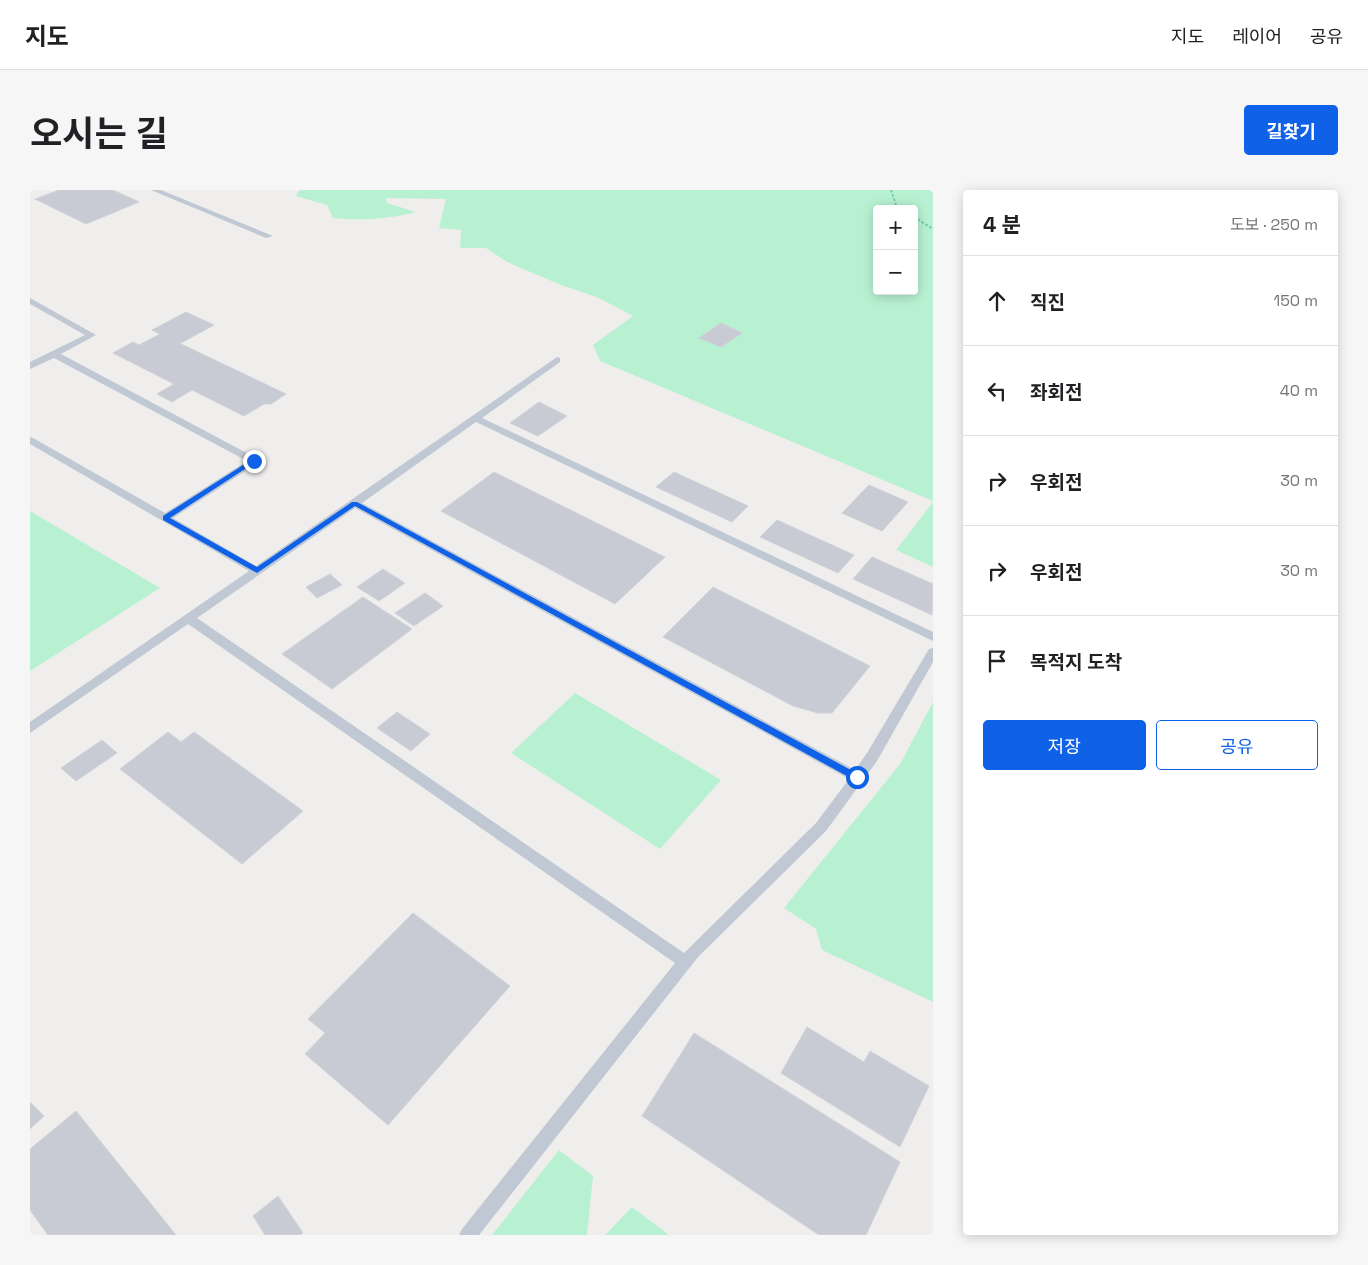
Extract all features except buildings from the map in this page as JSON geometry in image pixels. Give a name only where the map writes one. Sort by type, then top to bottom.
[{"type":"lane","points":[[155,190],[269,236]]},
{"type":"lane","points":[[30,301],[92,335],[30,366]]},
{"type":"lane","points":[[54,354],[254,461],[165,518]]},
{"type":"lane","points":[[30,728],[557,360]]},
{"type":"lane","points":[[475,418],[933,637]]},
{"type":"lane","points":[[30,440],[257,571]]},
{"type":"lane","points":[[354,503],[857,777]]},
{"type":"lane","points":[[188,618],[685,962]]},
{"type":"lane","points":[[468,1235],[685,962],[821,827],[872,757],[933,652]]},
{"type":"path","points":[[891,190],[896,205]]},
{"type":"path","points":[[918,220],[933,229]]},
{"type":"green space","points":[[300,190],[933,190],[933,501],[600,361],[593,345],[633,316],[599,298],[561,285],[507,262],[486,248],[460,248],[461,230],[439,228],[446,199],[386,198],[387,203],[416,212],[375,219],[344,219],[333,218],[327,205],[296,196]]},
{"type":"green space","points":[[933,502],[933,567],[896,550]]},
{"type":"green space","points":[[30,511],[160,588],[30,671]]},
{"type":"green space","points":[[575,693],[721,780],[660,849],[511,753]]},
{"type":"green space","points":[[933,702],[933,1002],[822,950],[816,929],[784,908],[900,764]]},
{"type":"green space","points":[[559,1150],[593,1176],[587,1235],[492,1235]]},
{"type":"green space","points":[[632,1207],[669,1235],[605,1235]]},
{"type":"route","points":[[254,461],[165,518],[257,571],[354,503],[857,777]]}]
